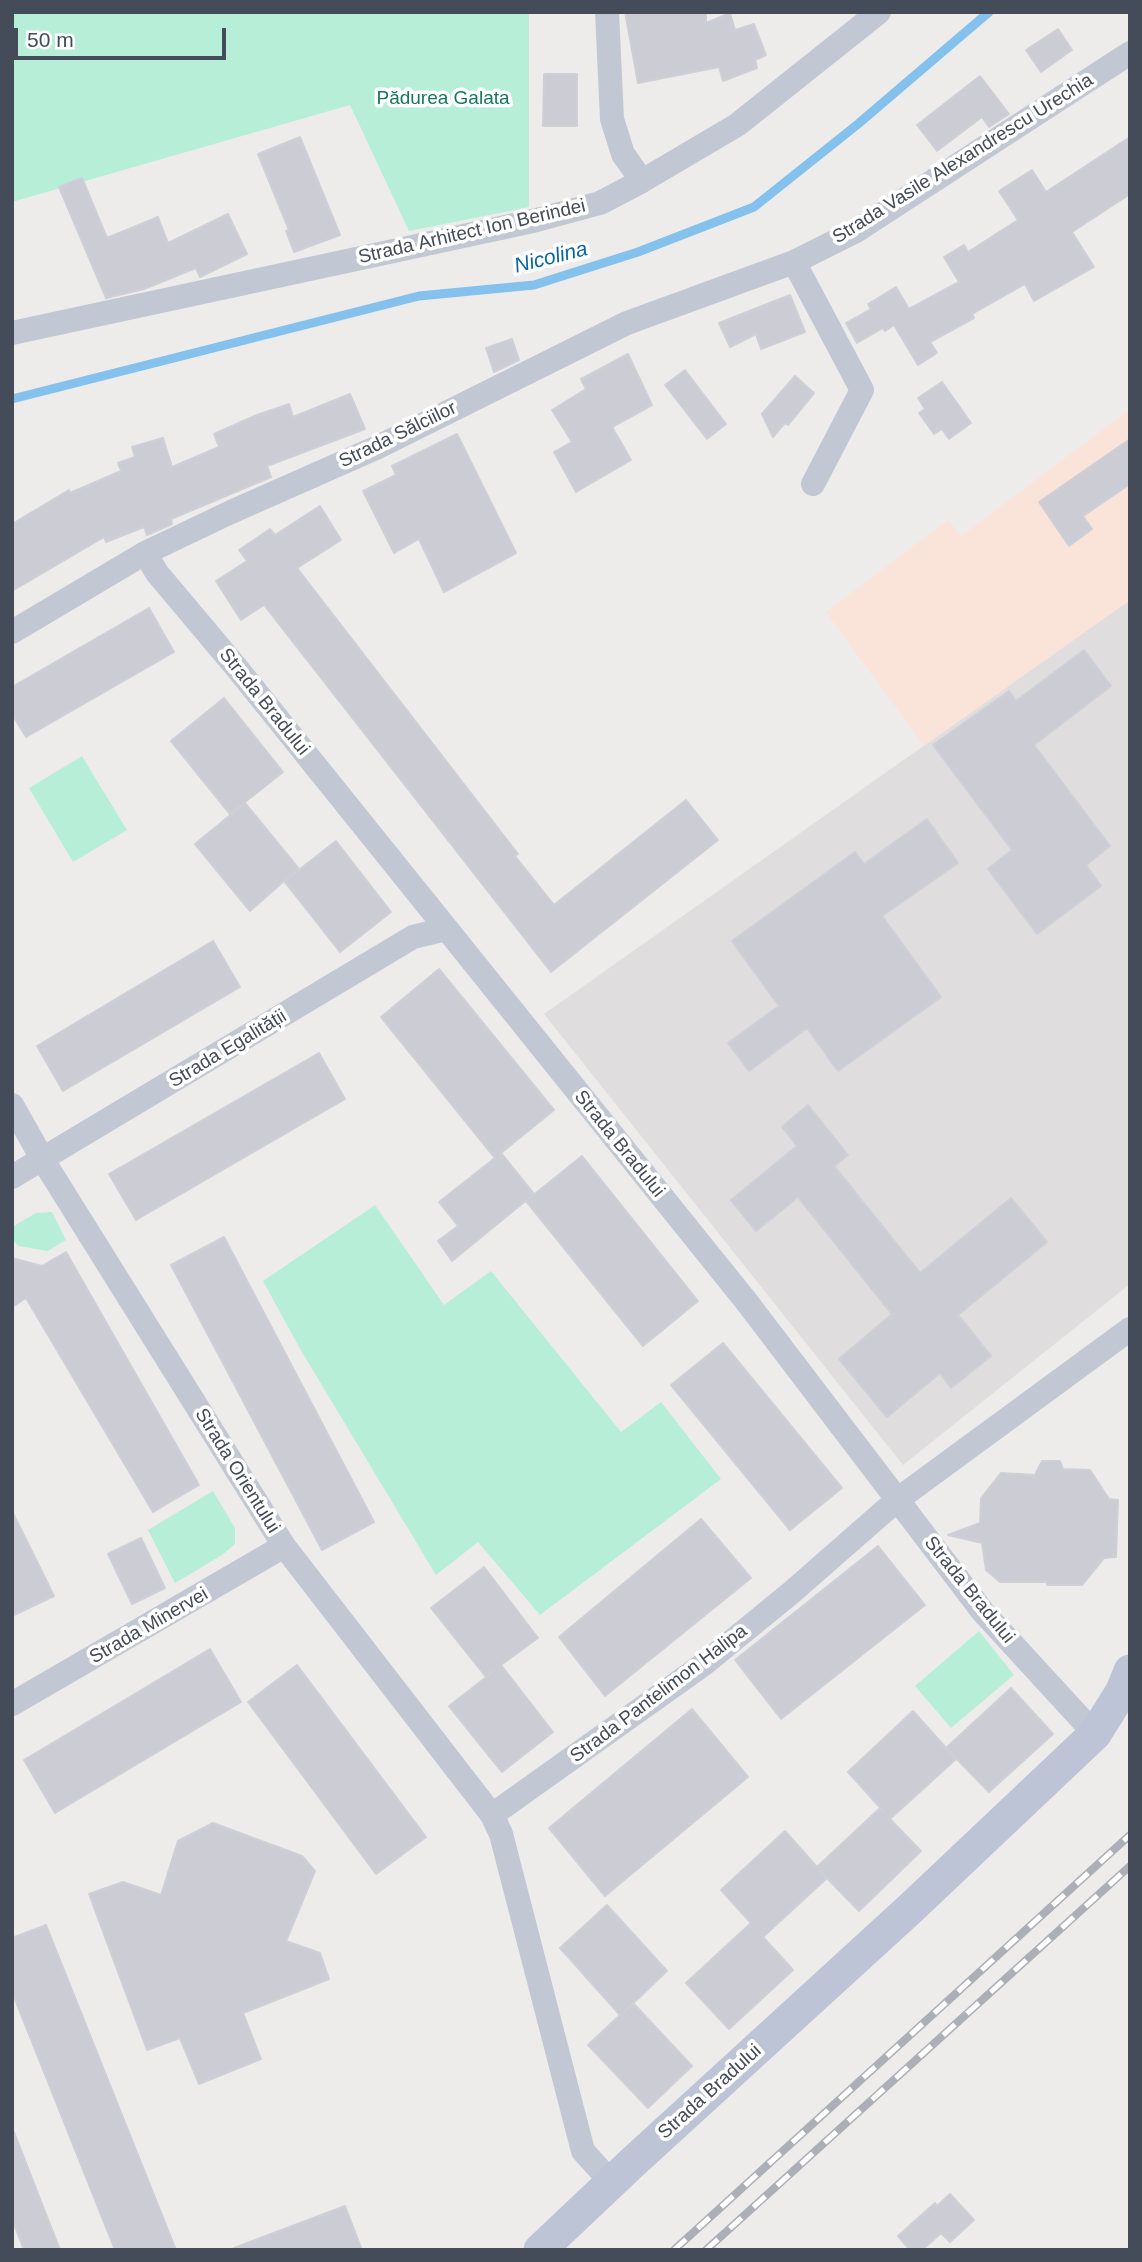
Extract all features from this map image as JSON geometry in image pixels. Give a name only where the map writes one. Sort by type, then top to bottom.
[{"type":"street","points":[[607,12],[612,119],[623,154],[642,181]]},
{"type":"street","name":"Strada Arhitect Ion Berindei","points":[[12,333],[533,221],[600,203],[737,125],[879,12]]},
{"type":"street","name":"Strada Vasile Alexandrescu Urechia","points":[[794,262],[856,232],[1130,52]]},
{"type":"street","points":[[794,262],[862,390],[813,484]]},
{"type":"street","name":"Strada Sălciilor","points":[[12,632],[145,553],[378,447],[627,323],[794,262]]},
{"type":"street","name":"Strada Bradului","points":[[145,553],[157,573],[236,667],[746,1301],[983,1612],[1095,1734]]},
{"type":"street","name":"Strada Egalității","points":[[12,1177],[413,937],[446,929]]},
{"type":"street","name":"Strada Orientului","points":[[12,1105],[43,1160],[284,1546],[492,1815]]},
{"type":"street","name":"Strada Pantelimon Halipa","points":[[492,1815],[704,1664],[792,1592],[897,1500],[1130,1329]]},
{"type":"street","name":"Strada Minervei","points":[[12,1704],[284,1546]]},
{"type":"street","name":"Strada Bradului","points":[[540,2250],[911,1908],[1095,1734],[1122,1690],[1130,1671]]},
{"type":"street","points":[[492,1815],[501,1834],[583,2151],[611,2182]]},
{"type":"shaded area","points":[[1130,409],[1130,600],[924,746],[826,612],[948,520],[961,536]]},
{"type":"shaded area","points":[[1130,600],[1130,1284],[903,1465],[544,1014]]},
{"type":"green space","name":"Pădurea Galata","points":[[12,12],[529,12],[529,207],[409,231],[350,105],[12,202]]},
{"type":"green space","points":[[82,756],[127,830],[73,862],[29,788]]},
{"type":"green space","points":[[375,1205],[444,1305],[491,1271],[621,1432],[661,1402],[721,1479],[540,1615],[478,1542],[436,1575],[299,1347],[263,1281]]},
{"type":"green space","points":[[52,1212],[66,1240],[48,1251],[18,1246],[12,1239],[12,1227],[36,1213]]},
{"type":"green space","points":[[213,1491],[235,1528],[235,1544],[222,1555],[175,1583],[148,1530]]},
{"type":"green space","points":[[979,1631],[1014,1675],[951,1728],[915,1686]]},
{"type":"building","points":[[625,12],[706,12],[706,23],[730,13],[735,30],[754,24],[766,55],[755,60],[757,68],[723,81],[719,67],[638,83]]},
{"type":"building","points":[[1058,29],[1072,50],[1041,72],[1026,50]]},
{"type":"building","points":[[544,74],[577,74],[577,126],[543,126]]},
{"type":"building","points":[[980,76],[1009,114],[989,127],[982,117],[937,151],[917,125]]},
{"type":"building","points":[[300,137],[340,235],[294,252],[286,231],[289,230],[258,154]]},
{"type":"building","points":[[1130,137],[1130,194],[1072,232],[1094,267],[1034,301],[1025,284],[972,314],[974,318],[930,342],[937,353],[918,365],[894,325],[885,331],[883,328],[857,343],[846,323],[871,309],[868,304],[896,287],[909,309],[959,282],[944,257],[964,245],[968,252],[1018,220],[999,191],[1032,170],[1046,192]]},
{"type":"building","points":[[82,178],[107,238],[158,217],[168,243],[228,214],[247,254],[200,277],[196,268],[144,289],[106,298],[59,187]]},
{"type":"building","points":[[790,295],[805,332],[761,349],[756,334],[730,347],[719,323]]},
{"type":"building","points":[[512,339],[519,360],[494,372],[486,348]]},
{"type":"building","points":[[628,354],[652,405],[612,427],[631,460],[576,492],[554,452],[572,442],[552,410],[586,389],[581,379]]},
{"type":"building","points":[[685,370],[726,424],[707,439],[665,385]]},
{"type":"building","points":[[795,376],[814,393],[788,425],[785,423],[773,437],[762,414]]},
{"type":"building","points":[[942,382],[971,423],[949,439],[942,429],[934,434],[919,413],[925,409],[918,398]]},
{"type":"building","points":[[350,394],[365,429],[267,466],[271,477],[171,519],[172,524],[147,535],[144,527],[106,542],[104,537],[12,591],[12,524],[69,490],[70,493],[121,471],[118,463],[135,457],[132,447],[163,438],[172,467],[219,447],[214,434],[257,415],[289,404],[293,417]]},
{"type":"building","points":[[457,434],[516,553],[444,592],[419,539],[394,553],[363,491],[396,475],[392,466]]},
{"type":"building","points":[[1130,439],[1130,484],[1083,516],[1092,529],[1069,546],[1039,502]]},
{"type":"building","points":[[320,506],[341,540],[297,568],[518,854],[515,856],[554,905],[686,800],[718,840],[551,972],[264,605],[241,620],[216,581],[247,561],[239,550],[270,529],[275,535]]},
{"type":"building","points":[[149,608],[174,652],[26,737],[12,714],[12,687]]},
{"type":"building","points":[[1084,650],[1111,686],[1034,745],[1110,846],[1086,865],[1101,886],[1037,934],[988,869],[1012,850],[933,745],[1009,691],[1016,701]]},
{"type":"building","points":[[224,698],[283,772],[230,814],[171,741]]},
{"type":"building","points":[[245,803],[299,869],[286,880],[336,841],[391,912],[340,952],[284,881],[250,911],[195,844]]},
{"type":"building","points":[[927,819],[958,863],[882,916],[941,997],[838,1071],[807,1028],[749,1071],[728,1043],[779,1006],[732,941],[855,852],[864,864]]},
{"type":"building","points":[[213,941],[240,987],[63,1091],[37,1046]]},
{"type":"building","points":[[439,969],[554,1110],[501,1153],[534,1194],[452,1261],[438,1241],[458,1226],[439,1202],[495,1158],[381,1017]]},
{"type":"building","points":[[319,1053],[345,1099],[136,1220],[109,1174]]},
{"type":"building","points":[[808,1105],[848,1155],[834,1166],[920,1273],[1011,1198],[1047,1242],[958,1315],[991,1356],[951,1388],[940,1373],[887,1417],[839,1359],[892,1314],[798,1197],[756,1231],[731,1200],[797,1146],[782,1127]]},
{"type":"building","points":[[582,1156],[698,1301],[643,1346],[526,1201]]},
{"type":"building","points":[[224,1237],[374,1522],[322,1550],[171,1265]]},
{"type":"building","points":[[66,1252],[199,1485],[153,1512],[26,1298],[12,1307],[12,1258],[42,1266]]},
{"type":"building","points":[[723,1343],[842,1488],[790,1530],[671,1385]]},
{"type":"building","points":[[1042,1461],[1060,1461],[1063,1469],[1090,1470],[1109,1499],[1118,1500],[1116,1557],[1104,1558],[1082,1585],[1000,1582],[986,1570],[982,1543],[948,1535],[980,1523],[981,1498],[1001,1473],[1035,1475]]},
{"type":"building","points":[[12,1511],[54,1596],[12,1616]]},
{"type":"building","points":[[701,1519],[751,1578],[605,1696],[559,1637]]},
{"type":"building","points":[[141,1538],[165,1588],[132,1604],[108,1554]]},
{"type":"building","points":[[878,1546],[925,1605],[781,1719],[735,1660]]},
{"type":"building","points":[[484,1567],[538,1638],[501,1665],[553,1732],[502,1772],[449,1706],[494,1671],[486,1677],[431,1608]]},
{"type":"building","points":[[210,1649],[241,1702],[55,1813],[24,1760]]},
{"type":"building","points":[[297,1665],[426,1837],[376,1874],[248,1702]]},
{"type":"building","points":[[1011,1688],[1053,1734],[989,1792],[947,1749],[956,1759],[890,1819],[921,1851],[859,1911],[827,1878],[763,1937],[793,1970],[729,2029],[686,1983],[751,1923],[721,1890],[785,1831],[817,1867],[880,1808],[884,1812],[848,1772],[913,1711],[946,1748]]},
{"type":"building","points":[[692,1709],[748,1777],[605,1896],[549,1828]]},
{"type":"building","points":[[213,1823],[302,1856],[315,1871],[286,1941],[320,1953],[329,1979],[243,2013],[261,2059],[199,2084],[180,2038],[147,2050],[89,1894],[123,1882],[161,1895],[178,1841]]},
{"type":"building","points":[[607,1905],[667,1971],[633,2003],[692,2066],[648,2108],[588,2045],[620,2015],[560,1948]]},
{"type":"building","points":[[46,1925],[176,2250],[115,2250],[12,1992],[12,1938]]},
{"type":"building","points":[[12,2132],[60,2250],[24,2250],[12,2219]]},
{"type":"building","points":[[950,2194],[974,2220],[950,2242],[941,2233],[922,2250],[910,2250],[898,2236],[935,2203],[937,2206]]},
{"type":"building","points":[[345,2206],[362,2250],[234,2248]]},
{"type":"waterway","name":"Nicolina","points":[[12,399],[419,296],[534,285],[638,252],[754,207],[858,124],[989,12]]},
{"type":"railway","points":[[674,2250],[1130,1835]]},
{"type":"railway","points":[[706,2250],[1130,1866]]}]
